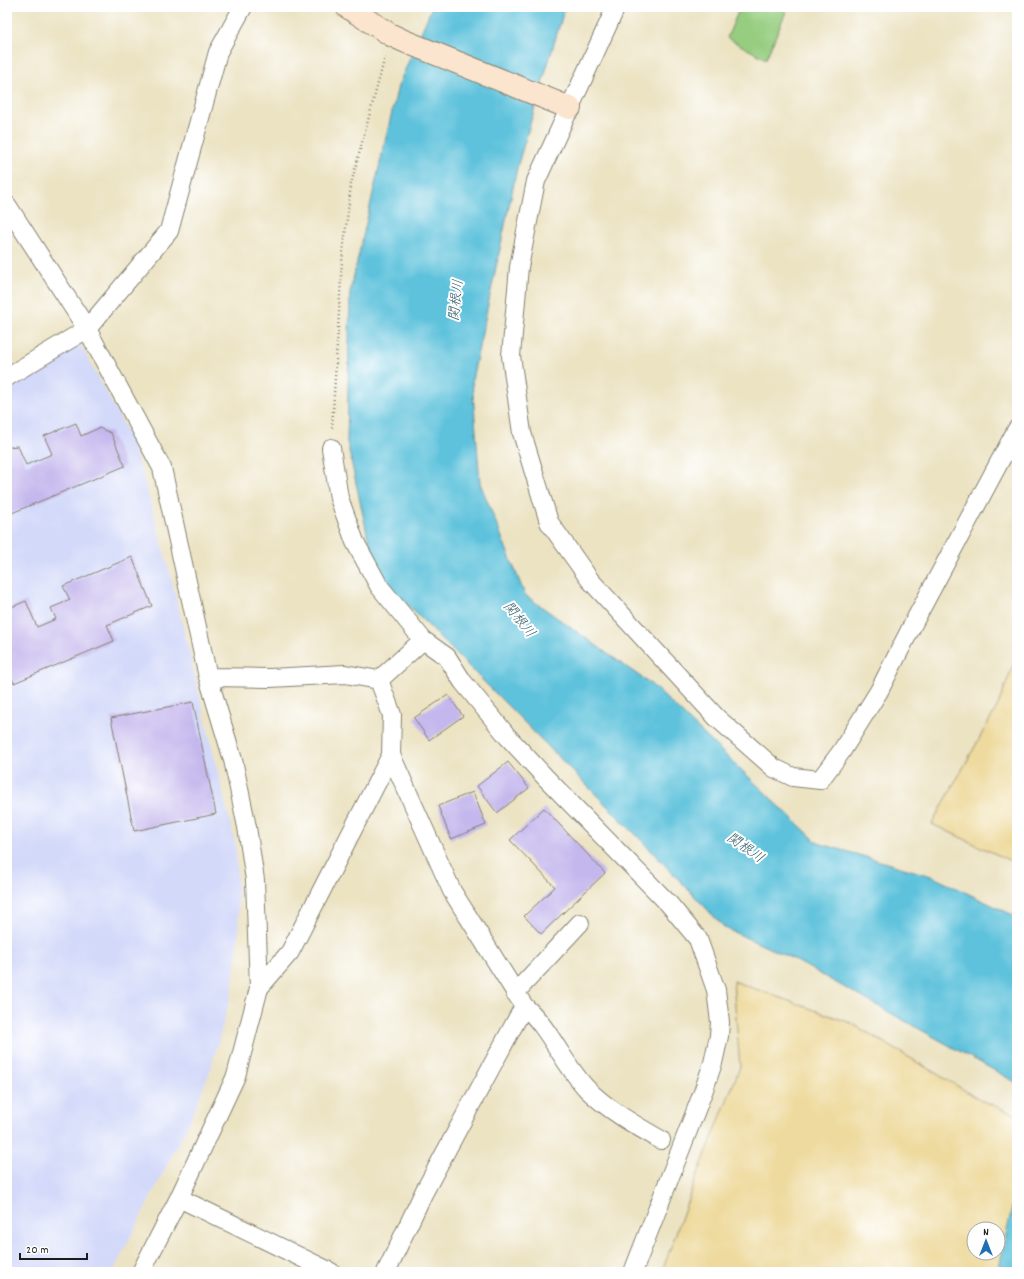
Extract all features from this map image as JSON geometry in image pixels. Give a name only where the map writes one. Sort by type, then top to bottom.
[{"type":"street","points":[[7,377],[87,329],[169,231],[218,52],[243,7]]},
{"type":"street","points":[[347,7],[398,38],[561,105]]},
{"type":"street","points":[[616,7],[561,105],[536,181],[519,267],[511,356],[522,433],[549,522],[590,580],[716,718],[774,768],[793,777],[820,780],[841,752],[879,691],[915,620],[1017,429]]},
{"type":"street","points":[[7,205],[87,329],[162,468],[208,677],[234,760],[247,827],[255,880],[259,988],[236,1076],[179,1198],[142,1272]]},
{"type":"street","points":[[331,448],[339,498],[355,542],[379,586],[424,640],[447,658],[464,682],[508,736],[546,778],[669,904],[698,939],[716,990],[720,1022],[719,1036],[713,1063],[703,1092],[633,1272]]},
{"type":"street","points":[[379,680],[424,640]]},
{"type":"street","points":[[208,677],[270,678],[345,674],[379,680]]},
{"type":"street","points":[[379,680],[392,715],[391,756],[452,891],[519,999],[535,1016],[559,1052],[587,1089],[609,1107],[661,1140]]},
{"type":"street","points":[[259,988],[290,952],[391,756]]},
{"type":"street","points":[[386,1272],[519,999],[580,923]]},
{"type":"street","points":[[179,1198],[331,1272]]},
{"type":"path","points":[[331,448],[342,262],[351,184],[398,38]]},
{"type":"shaded area","points":[[80,344],[127,431],[143,476],[171,577],[236,847],[239,931],[232,992],[210,1071],[190,1120],[113,1272],[7,1272],[7,389]]},
{"type":"green space","points":[[740,7],[788,7],[766,59],[727,38]]},
{"type":"sand","points":[[1017,655],[1017,864],[932,824],[998,705]]},
{"type":"sand","points":[[733,981],[851,1023],[981,1100],[1017,1115],[1017,1272],[662,1272],[690,1194],[740,1067]]},
{"type":"water","name":"関根川","points":[[432,7],[565,7],[518,164],[472,380],[480,483],[525,595],[652,685],[818,843],[931,876],[1017,917],[1017,1083],[793,959],[725,928],[640,839],[384,581],[368,538],[347,442],[350,292],[398,86]]},
{"type":"water","points":[[1017,1193],[1017,1272],[998,1272],[1000,1261],[1006,1261],[1006,1235],[1014,1198]]},
{"type":"building","points":[[76,423],[81,436],[99,428],[111,433],[125,466],[7,515],[7,447],[18,446],[26,465],[52,454],[44,436]]},
{"type":"building","points":[[132,557],[152,606],[107,625],[114,641],[14,683],[7,668],[7,609],[26,601],[37,627],[56,619],[51,608],[70,600],[63,586]]},
{"type":"building","points":[[448,695],[463,716],[429,740],[414,718]]},
{"type":"building","points":[[193,702],[216,814],[134,831],[111,718]]},
{"type":"building","points":[[508,762],[529,788],[497,813],[477,786]]},
{"type":"building","points":[[473,792],[486,825],[451,839],[438,806]]},
{"type":"building","points":[[544,808],[605,873],[541,934],[524,916],[555,887],[510,840]]}]
